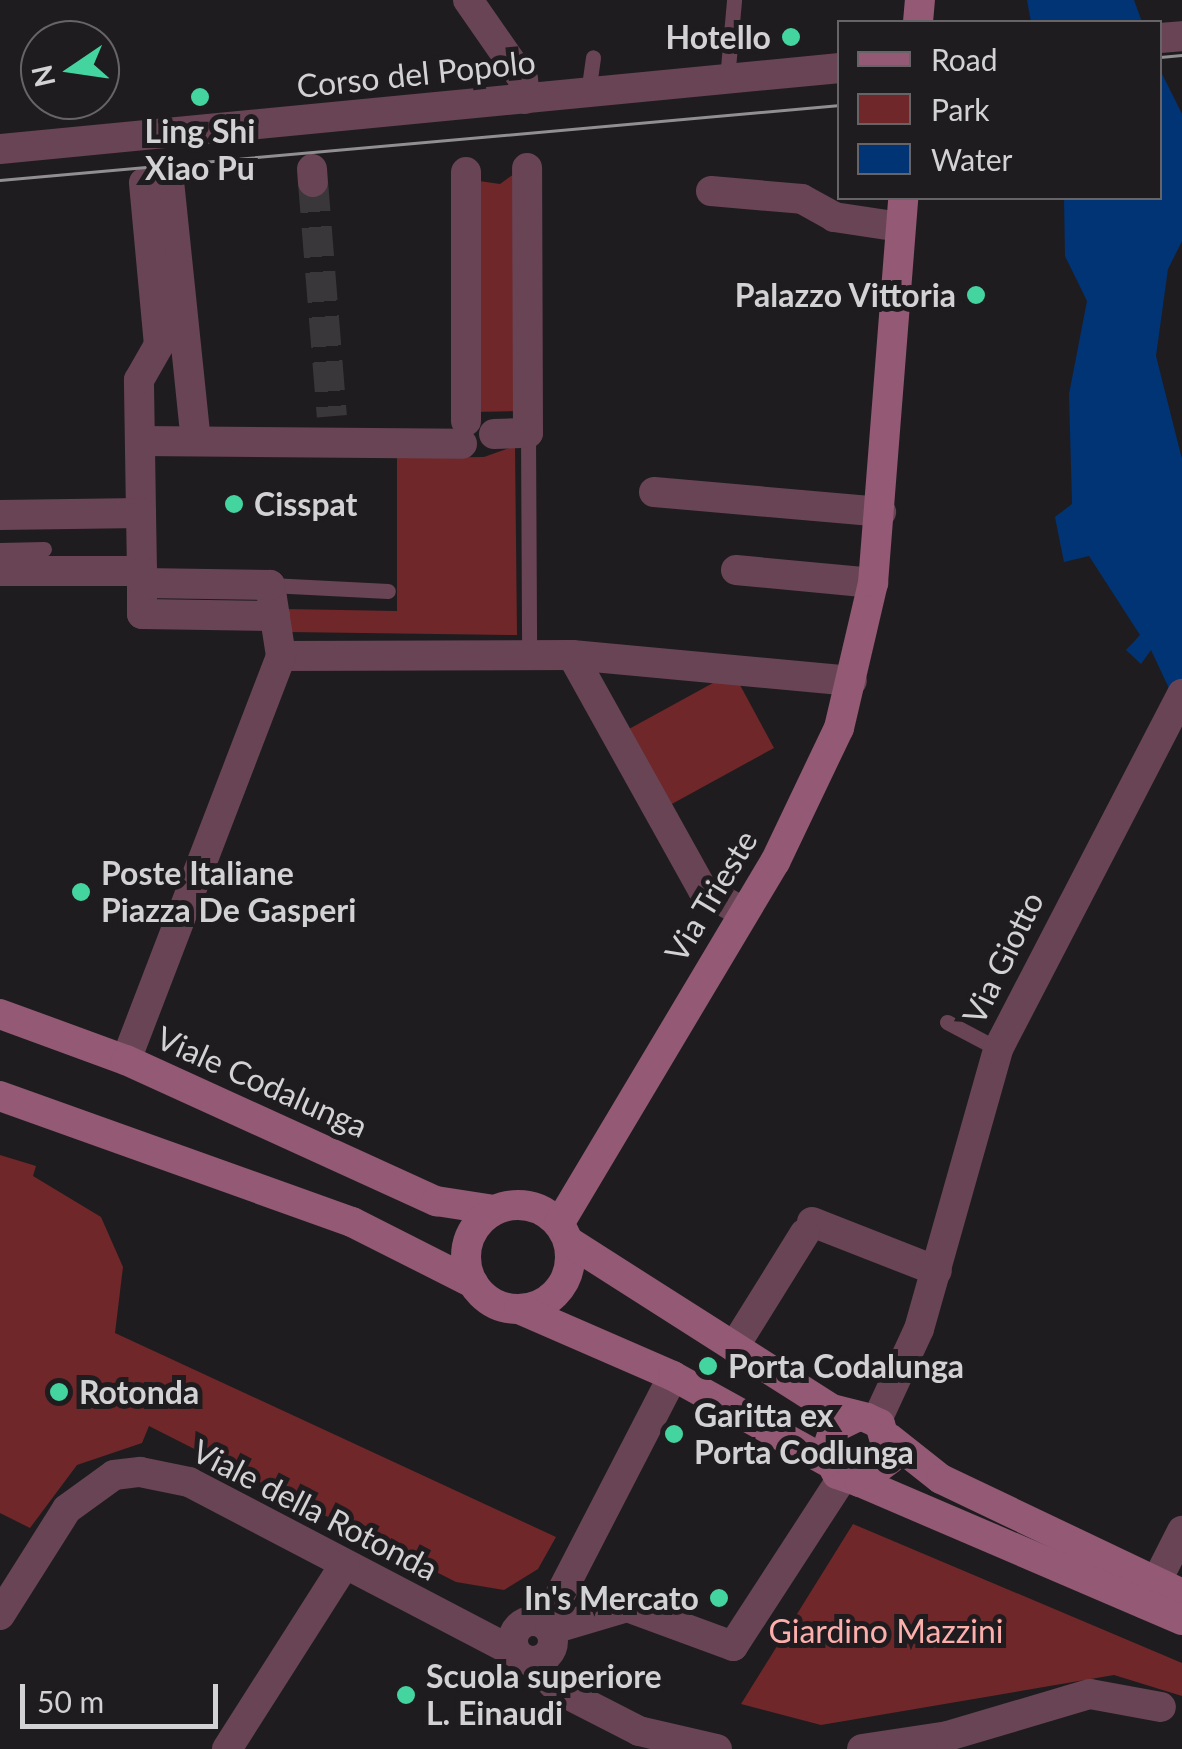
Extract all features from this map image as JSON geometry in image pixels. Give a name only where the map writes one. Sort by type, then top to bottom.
[{"type":"street","points":[[468,0],[523,79],[525,98]]},
{"type":"street","name":"Corso del Popolo","points":[[0,150],[837,68]]},
{"type":"street","points":[[466,172],[464,432],[482,452],[494,434],[528,432],[527,168]]},
{"type":"street","points":[[196,441],[156,182],[159,345],[139,380],[142,614],[276,616]]},
{"type":"street","name":"Via Trieste","points":[[563,1232],[819,779],[852,681],[874,583],[901,212],[834,217],[802,199],[711,191]]},
{"type":"street","points":[[141,441],[196,441],[333,429],[464,432]]},
{"type":"street","points":[[654,492],[881,512]]},
{"type":"street","points":[[0,515],[141,513]]},
{"type":"street","points":[[736,570],[874,583]]},
{"type":"street","points":[[0,571],[270,584],[281,656],[126,1060]]},
{"type":"street","points":[[572,655],[703,890],[743,912]]},
{"type":"street","points":[[281,656],[572,655],[852,681]]},
{"type":"street","name":"Via Giotto","points":[[874,1426],[904,1372],[937,1271],[998,1050],[1176,703]]},
{"type":"street","name":"Viale Codalunga","points":[[0,1014],[126,1060],[436,1202],[494,1210]]},
{"type":"street","points":[[0,1096],[352,1222],[473,1283],[492,1302],[519,1309],[673,1376],[843,1474],[1161,1593]]},
{"type":"street","points":[[473,1283],[471,1234],[494,1210],[529,1206],[734,1347],[874,1426],[941,1479],[1161,1593],[1182,1620]]},
{"type":"street","points":[[734,1347],[809,1228],[937,1271]]},
{"type":"street","points":[[519,1309],[554,1294],[570,1260],[563,1232]]},
{"type":"street","points":[[535,1641],[673,1376]]},
{"type":"street","points":[[535,1641],[628,1607],[733,1646],[843,1474],[834,1428],[874,1426]]},
{"type":"street","points":[[843,1474],[886,1468],[874,1426]]},
{"type":"street","name":"Viale della Rotonda","points":[[0,1615],[68,1510],[114,1475],[189,1482],[480,1634],[535,1641],[560,1690],[671,1746],[717,1749]]},
{"type":"street","points":[[1161,1593],[1182,1531]]},
{"type":"street","points":[[227,1749],[344,1564]]},
{"type":"street","points":[[862,1749],[948,1742],[1090,1694],[1162,1708]]},
{"type":"lane","points":[[727,79],[734,0]]},
{"type":"lane","points":[[588,93],[593,57]]},
{"type":"lane","points":[[528,432],[529,656]]},
{"type":"lane","points":[[0,528],[44,528]]},
{"type":"lane","points":[[0,550],[44,550]]},
{"type":"lane","points":[[270,584],[388,591]]},
{"type":"lane","points":[[947,1022],[998,1050]]},
{"type":"green space","points":[[521,169],[520,411],[474,412],[472,180],[500,184]]},
{"type":"green space","points":[[515,446],[517,635],[288,632],[285,609],[397,611],[397,458],[484,457]]},
{"type":"green space","points":[[733,672],[774,748],[670,805],[629,729]]},
{"type":"green space","points":[[0,1155],[36,1166],[33,1176],[101,1217],[123,1267],[115,1333],[556,1537],[538,1569],[504,1590],[456,1582],[149,1426],[142,1443],[77,1465],[30,1528],[0,1513]]},
{"type":"green space","name":"Giardino Mazzini","points":[[853,1524],[1182,1663],[1182,1696],[1114,1675],[821,1725],[741,1704]]},
{"type":"water","points":[[1027,0],[1134,0],[1141,20],[1031,20]]},
{"type":"water","points":[[1162,74],[1182,114],[1182,241],[1168,269],[1156,356],[1182,459],[1182,716],[1151,650],[1141,664],[1126,650],[1140,635],[1089,556],[1064,562],[1055,517],[1072,504],[1069,394],[1087,301],[1065,256],[1064,200],[1162,200]]},
{"type":"tunnel","points":[[313,182],[332,416]]},
{"type":"tram line","points":[[1162,57],[1182,55]]},
{"type":"tram line","points":[[0,180],[837,105]]},
{"type":"place","name":"Hotello","points":[[791,37]]},
{"type":"place","name":"Ling Shi Xiao Pu","points":[[200,97]]},
{"type":"place","name":"Palazzo Vittoria","points":[[976,295]]},
{"type":"place","name":"Cisspat","points":[[234,504]]},
{"type":"place","name":"Poste Italiane Piazza De Gasperi","points":[[81,892]]},
{"type":"place","name":"Porta Codalunga","points":[[708,1366]]},
{"type":"place","name":"Rotonda","points":[[59,1392]]},
{"type":"place","name":"Garitta ex Porta Codlunga","points":[[674,1434]]},
{"type":"place","name":"In's Mercato","points":[[719,1598]]},
{"type":"place","name":"Scuola superiore L. Einaudi","points":[[406,1695]]}]
